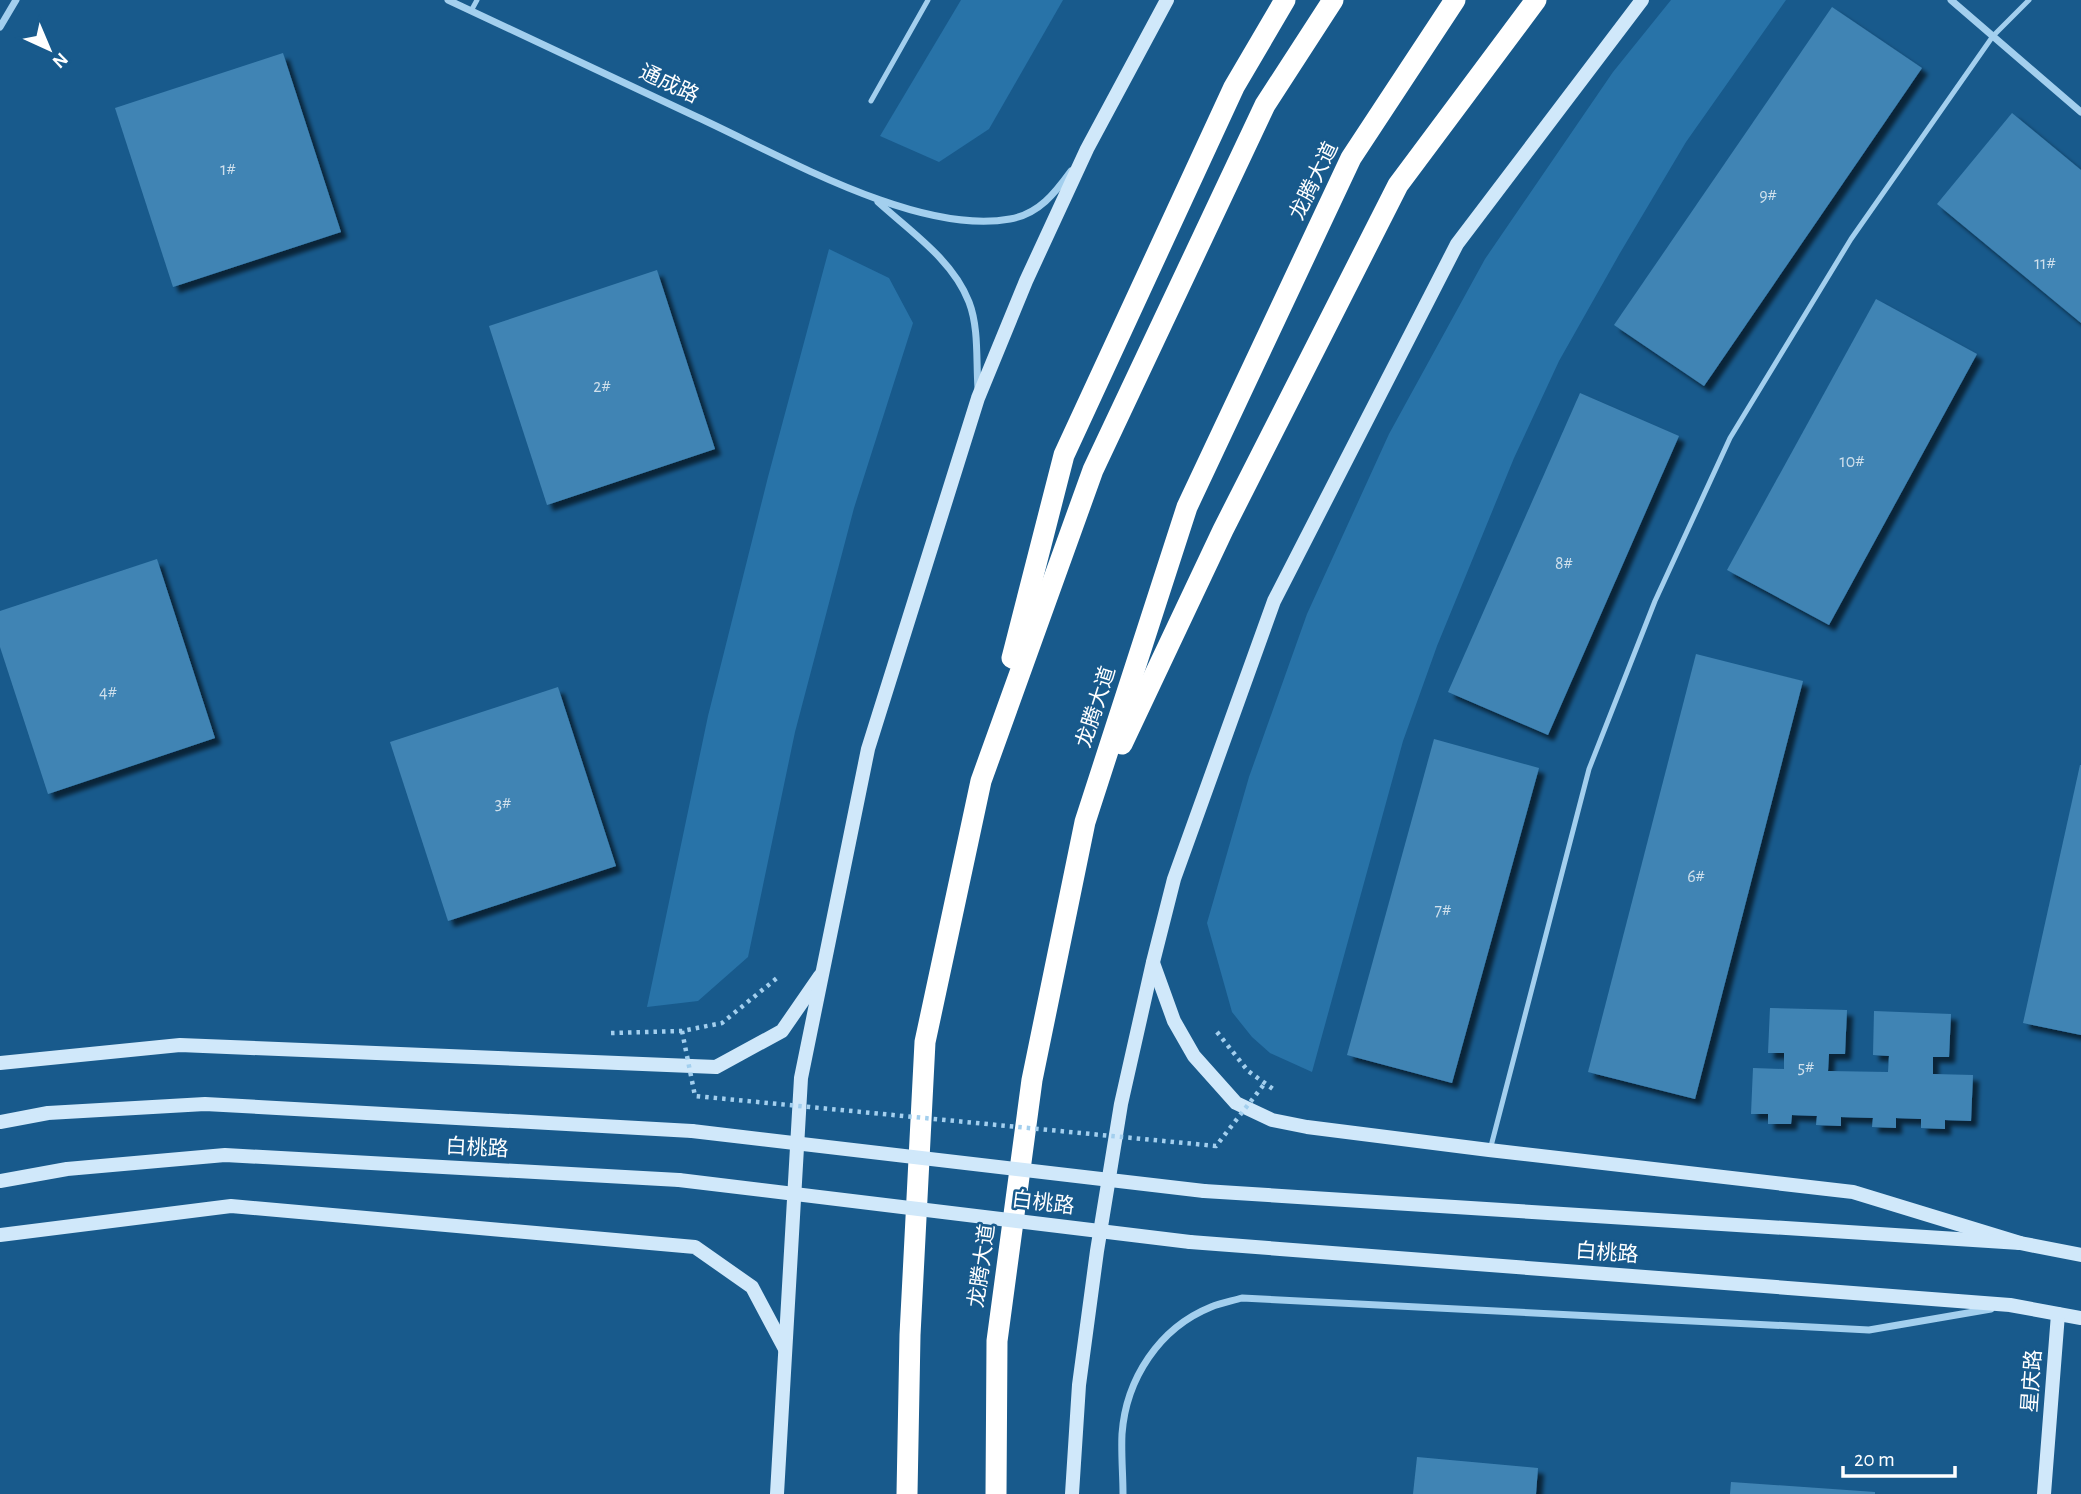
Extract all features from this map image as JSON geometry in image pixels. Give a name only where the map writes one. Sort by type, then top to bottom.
[{"type":"highway","points":[[907,1494],[910,1335],[925,1042],[981,781],[1064,456],[1234,87],[1285,0]]},
{"type":"highway","points":[[981,781],[1093,470],[1265,105],[1333,0]]},
{"type":"highway","name":"龙腾大道","points":[[996,1494],[997,1341],[1032,1080],[1085,822],[1186,507],[1351,158],[1455,0]]},
{"type":"highway","points":[[1085,822],[1223,530],[1398,186],[1536,0]]},
{"type":"main road","points":[[777,1494],[802,1078],[868,749],[978,398],[1026,281],[1087,149],[1167,0]]},
{"type":"main road","points":[[1072,1494],[1079,1385],[1121,1104],[1174,879],[1273,601],[1457,243],[1642,0]]},
{"type":"main road","points":[[1153,962],[1174,1021],[1194,1056],[1236,1103],[1272,1120],[1307,1127],[1489,1150],[1853,1192],[2020,1243]]},
{"type":"main road","points":[[0,1063],[180,1045],[716,1067],[782,1031],[823,972]]},
{"type":"main road","name":"白桃路","points":[[0,1122],[48,1113],[205,1104],[692,1131],[1203,1191],[2020,1243],[2081,1255]]},
{"type":"main road","name":"白桃路","points":[[0,1181],[67,1169],[225,1155],[679,1180],[1191,1242],[2010,1305],[2081,1318]]},
{"type":"main road","points":[[0,1235],[231,1206],[695,1247],[752,1287],[786,1352]]},
{"type":"main road","name":"星庆路","points":[[2044,1494],[2058,1314]]},
{"type":"street","points":[[0,27],[16,0]]},
{"type":"street","name":"通成路","points":[[448,0],[875,200]]},
{"type":"street","points":[[1951,0],[2081,112]]},
{"type":"street","points":[[875,200],[965,220],[1011,219],[1032,212],[1051,198],[1087,149]]},
{"type":"street","points":[[875,200],[929,247],[958,282],[969,302],[974,324],[978,398]]},
{"type":"street","points":[[1123,1494],[1122,1433],[1131,1392],[1146,1358],[1174,1328],[1210,1307],[1242,1298],[1869,1330],[2010,1305]]},
{"type":"lane","points":[[471,11],[477,0]]},
{"type":"lane","points":[[871,101],[928,0]]},
{"type":"lane","points":[[1489,1150],[1590,769],[1655,601],[1730,438],[1851,239],[1993,36],[2029,0]]},
{"type":"path","points":[[611,1033],[682,1031],[722,1023],[777,978]]},
{"type":"path","points":[[682,1031],[695,1096],[1216,1146],[1265,1083],[1248,1071],[1217,1032]]},
{"type":"shaded area","points":[[961,0],[1063,0],[989,129],[939,162],[880,136]]},
{"type":"shaded area","points":[[1671,0],[1786,0],[1686,142],[1620,253],[1559,361],[1514,458],[1437,646],[1403,741],[1312,1072],[1270,1053],[1252,1037],[1232,1012],[1207,923],[1249,777],[1307,614],[1389,434],[1485,259],[1613,72]]},
{"type":"shaded area","points":[[829,249],[889,278],[913,323],[854,508],[795,732],[748,957],[698,1001],[647,1007],[708,716]]},
{"type":"building","points":[[1832,7],[1922,68],[1704,386],[1614,325]]},
{"type":"building","points":[[283,53],[341,232],[173,287],[115,108]]},
{"type":"building","points":[[2012,113],[2081,170],[2081,323],[1937,204]]},
{"type":"building","points":[[657,270],[715,449],[547,505],[489,326]]},
{"type":"building","points":[[1876,299],[1977,354],[1829,625],[1727,570]]},
{"type":"building","points":[[1580,393],[1679,436],[1548,735],[1448,692]]},
{"type":"building","points":[[157,559],[215,738],[48,794],[0,647],[0,611]]},
{"type":"building","points":[[1696,654],[1803,681],[1695,1099],[1588,1072]]},
{"type":"building","points":[[558,687],[616,866],[448,921],[390,742]]},
{"type":"building","points":[[1434,739],[1539,768],[1452,1083],[1347,1055]]},
{"type":"building","points":[[2081,765],[2081,1035],[2023,1023]]},
{"type":"building","points":[[1770,1008],[1847,1010],[1845,1054],[1829,1054],[1828,1071],[1888,1072],[1889,1056],[1873,1055],[1874,1011],[1951,1014],[1949,1057],[1933,1057],[1933,1074],[1973,1075],[1971,1121],[1945,1120],[1945,1129],[1921,1128],[1921,1119],[1896,1118],[1896,1128],[1872,1127],[1873,1118],[1841,1117],[1841,1126],[1816,1125],[1817,1116],[1792,1115],[1791,1124],[1768,1124],[1768,1114],[1751,1114],[1753,1068],[1784,1069],[1784,1053],[1768,1053]]},
{"type":"building","points":[[1417,1457],[1538,1468],[1536,1494],[1413,1494]]},
{"type":"building","points":[[1731,1482],[1875,1492],[1875,1494],[1730,1494]]}]
